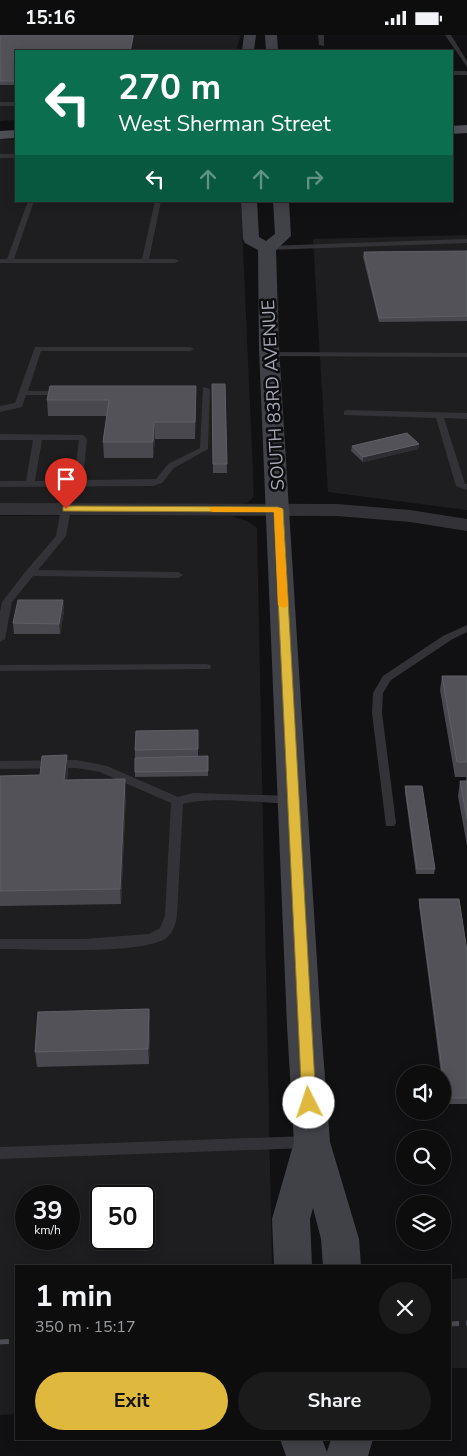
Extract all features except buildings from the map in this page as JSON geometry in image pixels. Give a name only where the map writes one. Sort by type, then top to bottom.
[{"type":"main road","points":[[248,50],[250,35]]},
{"type":"main road","points":[[272,35],[272,50]]},
{"type":"main road","points":[[453,119],[467,118]]},
{"type":"main road","points":[[0,124],[15,124]]},
{"type":"main road","points":[[453,130],[467,129]]},
{"type":"main road","points":[[0,135],[15,134]]},
{"type":"main road","points":[[249,202],[251,239],[267,248],[283,236],[281,202]]},
{"type":"main road","name":"SOUTH 83RD AVENUE","points":[[267,248],[270,354],[292,799],[312,1142],[340,1239],[342,1265]]},
{"type":"main road","name":"SOUTH 83RD AVENUE","points":[[293,1265],[291,1219],[312,1142]]},
{"type":"main road","points":[[301,1440],[307,1456]]},
{"type":"main road","points":[[347,1456],[352,1440]]},
{"type":"street","points":[[0,509],[278,509],[363,512],[467,525]]},
{"type":"lane","points":[[321,35],[322,45]]},
{"type":"lane","points":[[448,35],[467,65]]},
{"type":"lane","points":[[453,73],[467,73]]},
{"type":"lane","points":[[0,104],[15,104]]},
{"type":"lane","points":[[0,155],[15,156]]},
{"type":"lane","points":[[10,261],[31,202]]},
{"type":"lane","points":[[145,261],[158,202]]},
{"type":"lane","points":[[267,248],[467,241]]},
{"type":"lane","points":[[0,261],[175,261]]},
{"type":"lane","points":[[0,409],[19,405],[38,349],[190,349]]},
{"type":"lane","points":[[270,354],[467,355]]},
{"type":"lane","points":[[0,484],[153,483],[159,481],[171,466],[204,449],[206,389]]},
{"type":"lane","points":[[23,393],[70,393]]},
{"type":"lane","points":[[348,413],[467,415]]},
{"type":"lane","points":[[439,414],[464,487]]},
{"type":"lane","points":[[0,437],[82,438],[78,483]]},
{"type":"lane","points":[[30,483],[38,437]]},
{"type":"lane","points":[[0,639],[7,602],[61,536],[66,509]]},
{"type":"lane","points":[[29,573],[178,575]]},
{"type":"lane","points":[[390,823],[376,713],[378,693],[387,678],[467,628]]},
{"type":"lane","points":[[0,668],[206,667]]},
{"type":"lane","points":[[0,765],[77,764],[104,769],[177,801],[193,797],[292,799]]},
{"type":"lane","points":[[0,944],[138,941],[161,935],[170,924],[177,801]]},
{"type":"lane","points":[[0,1153],[312,1142]]},
{"type":"shaded area","points":[[0,35],[241,35],[236,50],[15,50],[15,120],[0,121]]},
{"type":"shaded area","points":[[0,139],[15,140],[15,202],[241,202],[254,496],[248,502],[237,505],[0,504]]},
{"type":"shaded area","points":[[467,235],[467,510],[328,492],[313,239]]},
{"type":"shaded area","points":[[0,516],[232,516],[249,522],[257,528],[272,1265],[15,1265],[15,1414],[0,1415]]},
{"type":"shaded area","points":[[467,1278],[467,1368],[451,1368],[451,1279]]},
{"type":"railway","points":[[451,1324],[467,1323]]},
{"type":"railway","points":[[0,1342],[15,1341]]},
{"type":"slow traffic","points":[[213,509],[278,509],[283,605]]},
{"type":"route","points":[[66,509],[278,509],[309,1103]]}]
